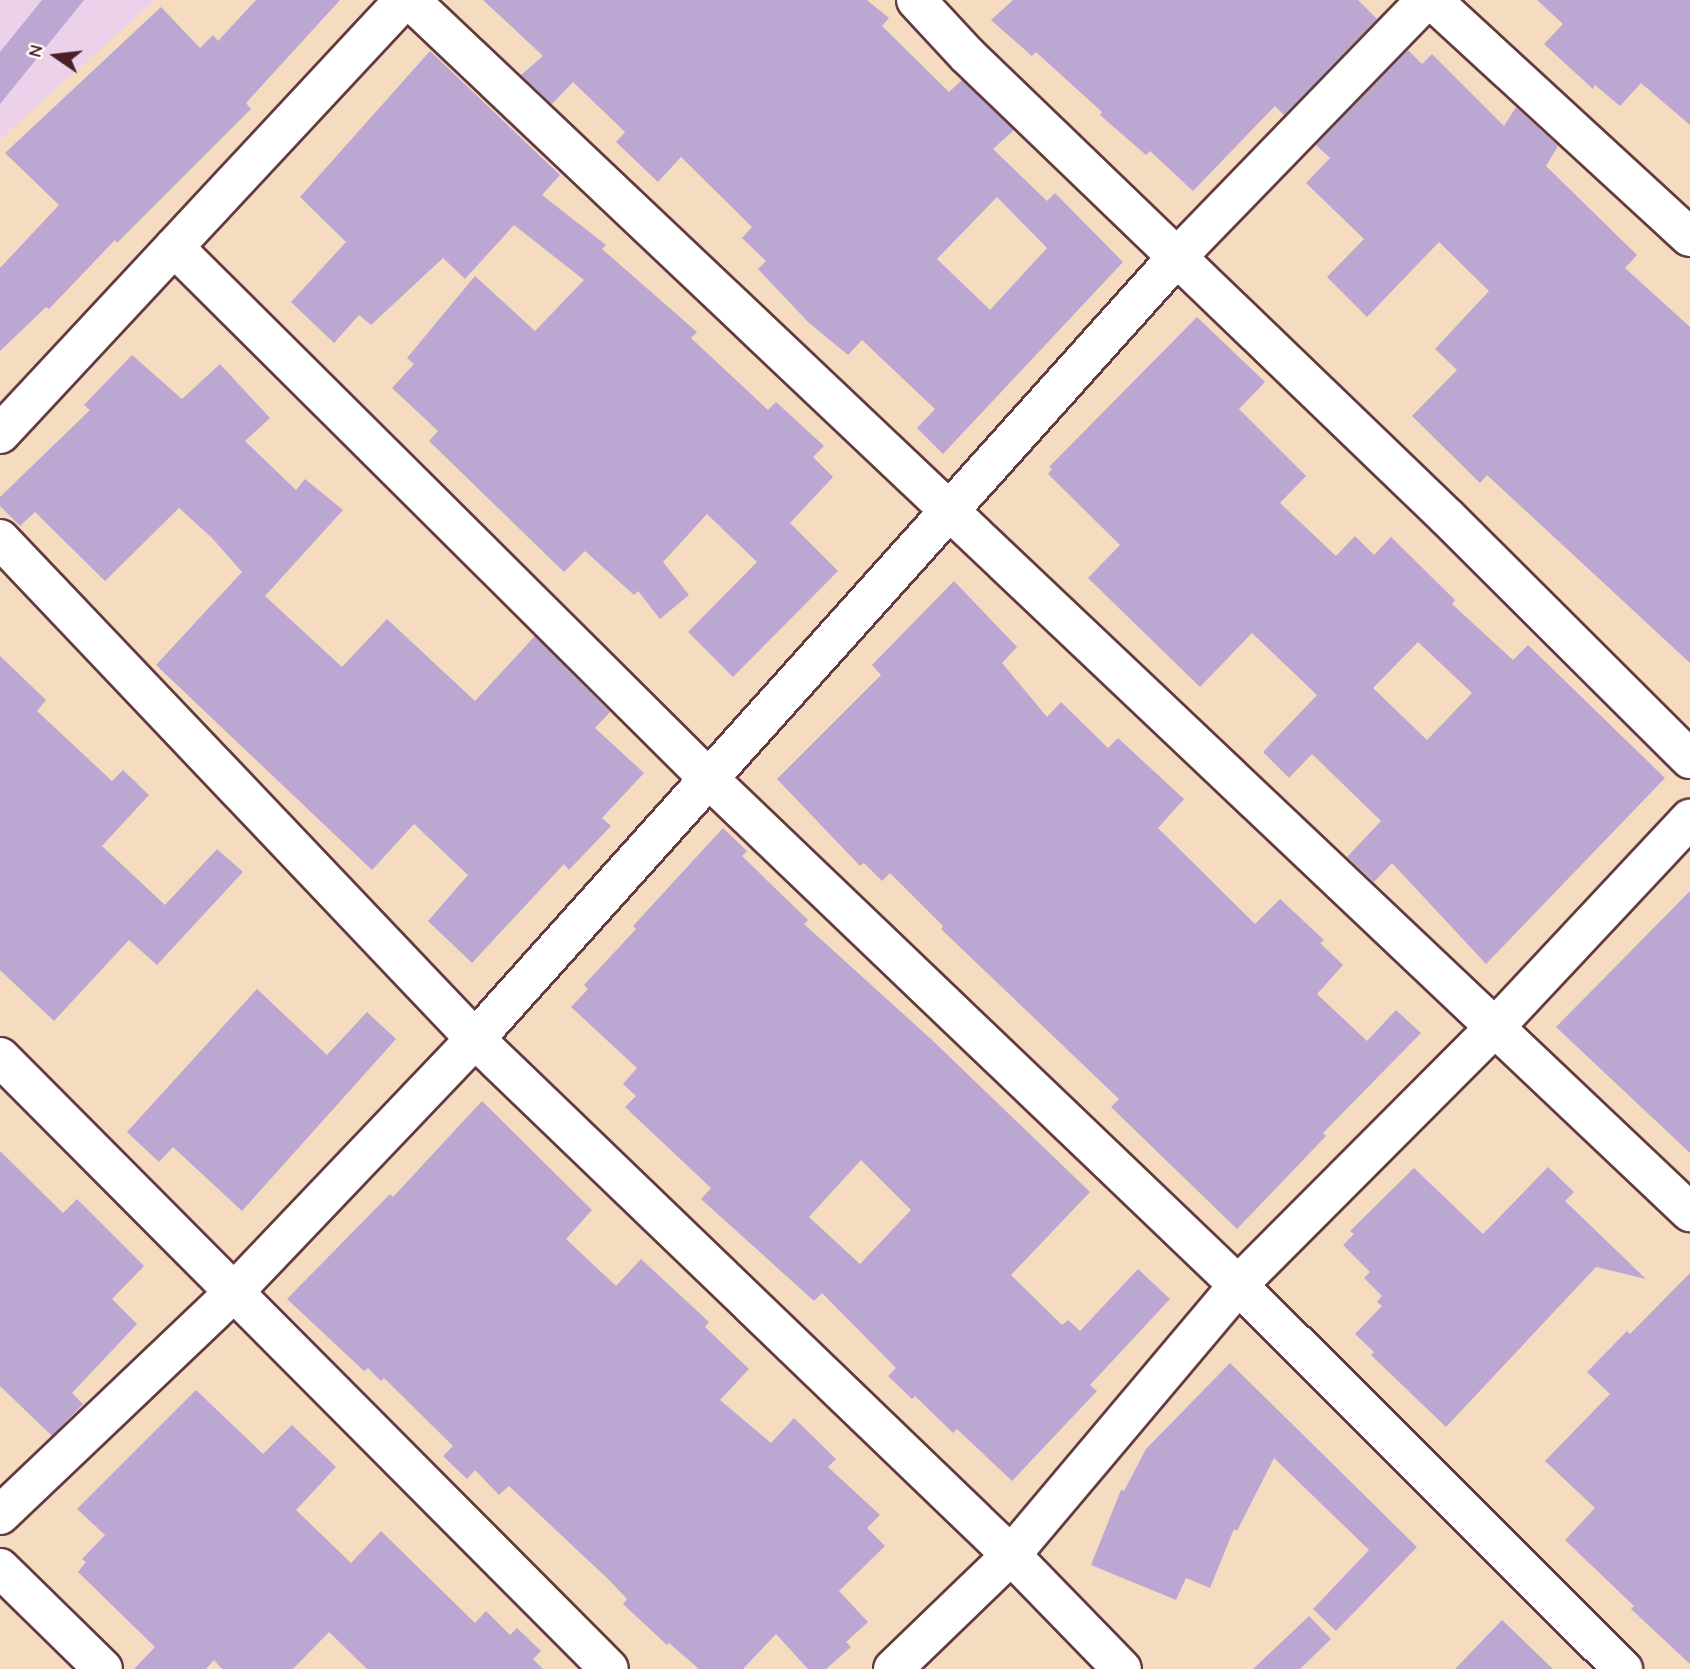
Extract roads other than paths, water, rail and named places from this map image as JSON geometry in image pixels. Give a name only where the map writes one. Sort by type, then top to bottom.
[{"type":"street","points":[[0,434],[404,0]]},
{"type":"street","points":[[410,0],[951,509],[1690,1212]]},
{"type":"street","points":[[916,0],[967,55],[1447,517],[1690,760]]},
{"type":"street","points":[[0,1515],[233,1293],[475,1040],[1176,258],[1426,0]]},
{"type":"street","points":[[1432,0],[1690,237]]},
{"type":"street","points":[[174,247],[708,778],[1238,1285],[1623,1669]]},
{"type":"street","points":[[0,539],[475,1040],[1011,1555],[1122,1669]]},
{"type":"street","points":[[893,1669],[1011,1555],[1238,1285],[1496,1026],[1690,819]]},
{"type":"street","points":[[0,1057],[609,1669]]},
{"type":"street","points":[[0,1568],[103,1669]]}]
